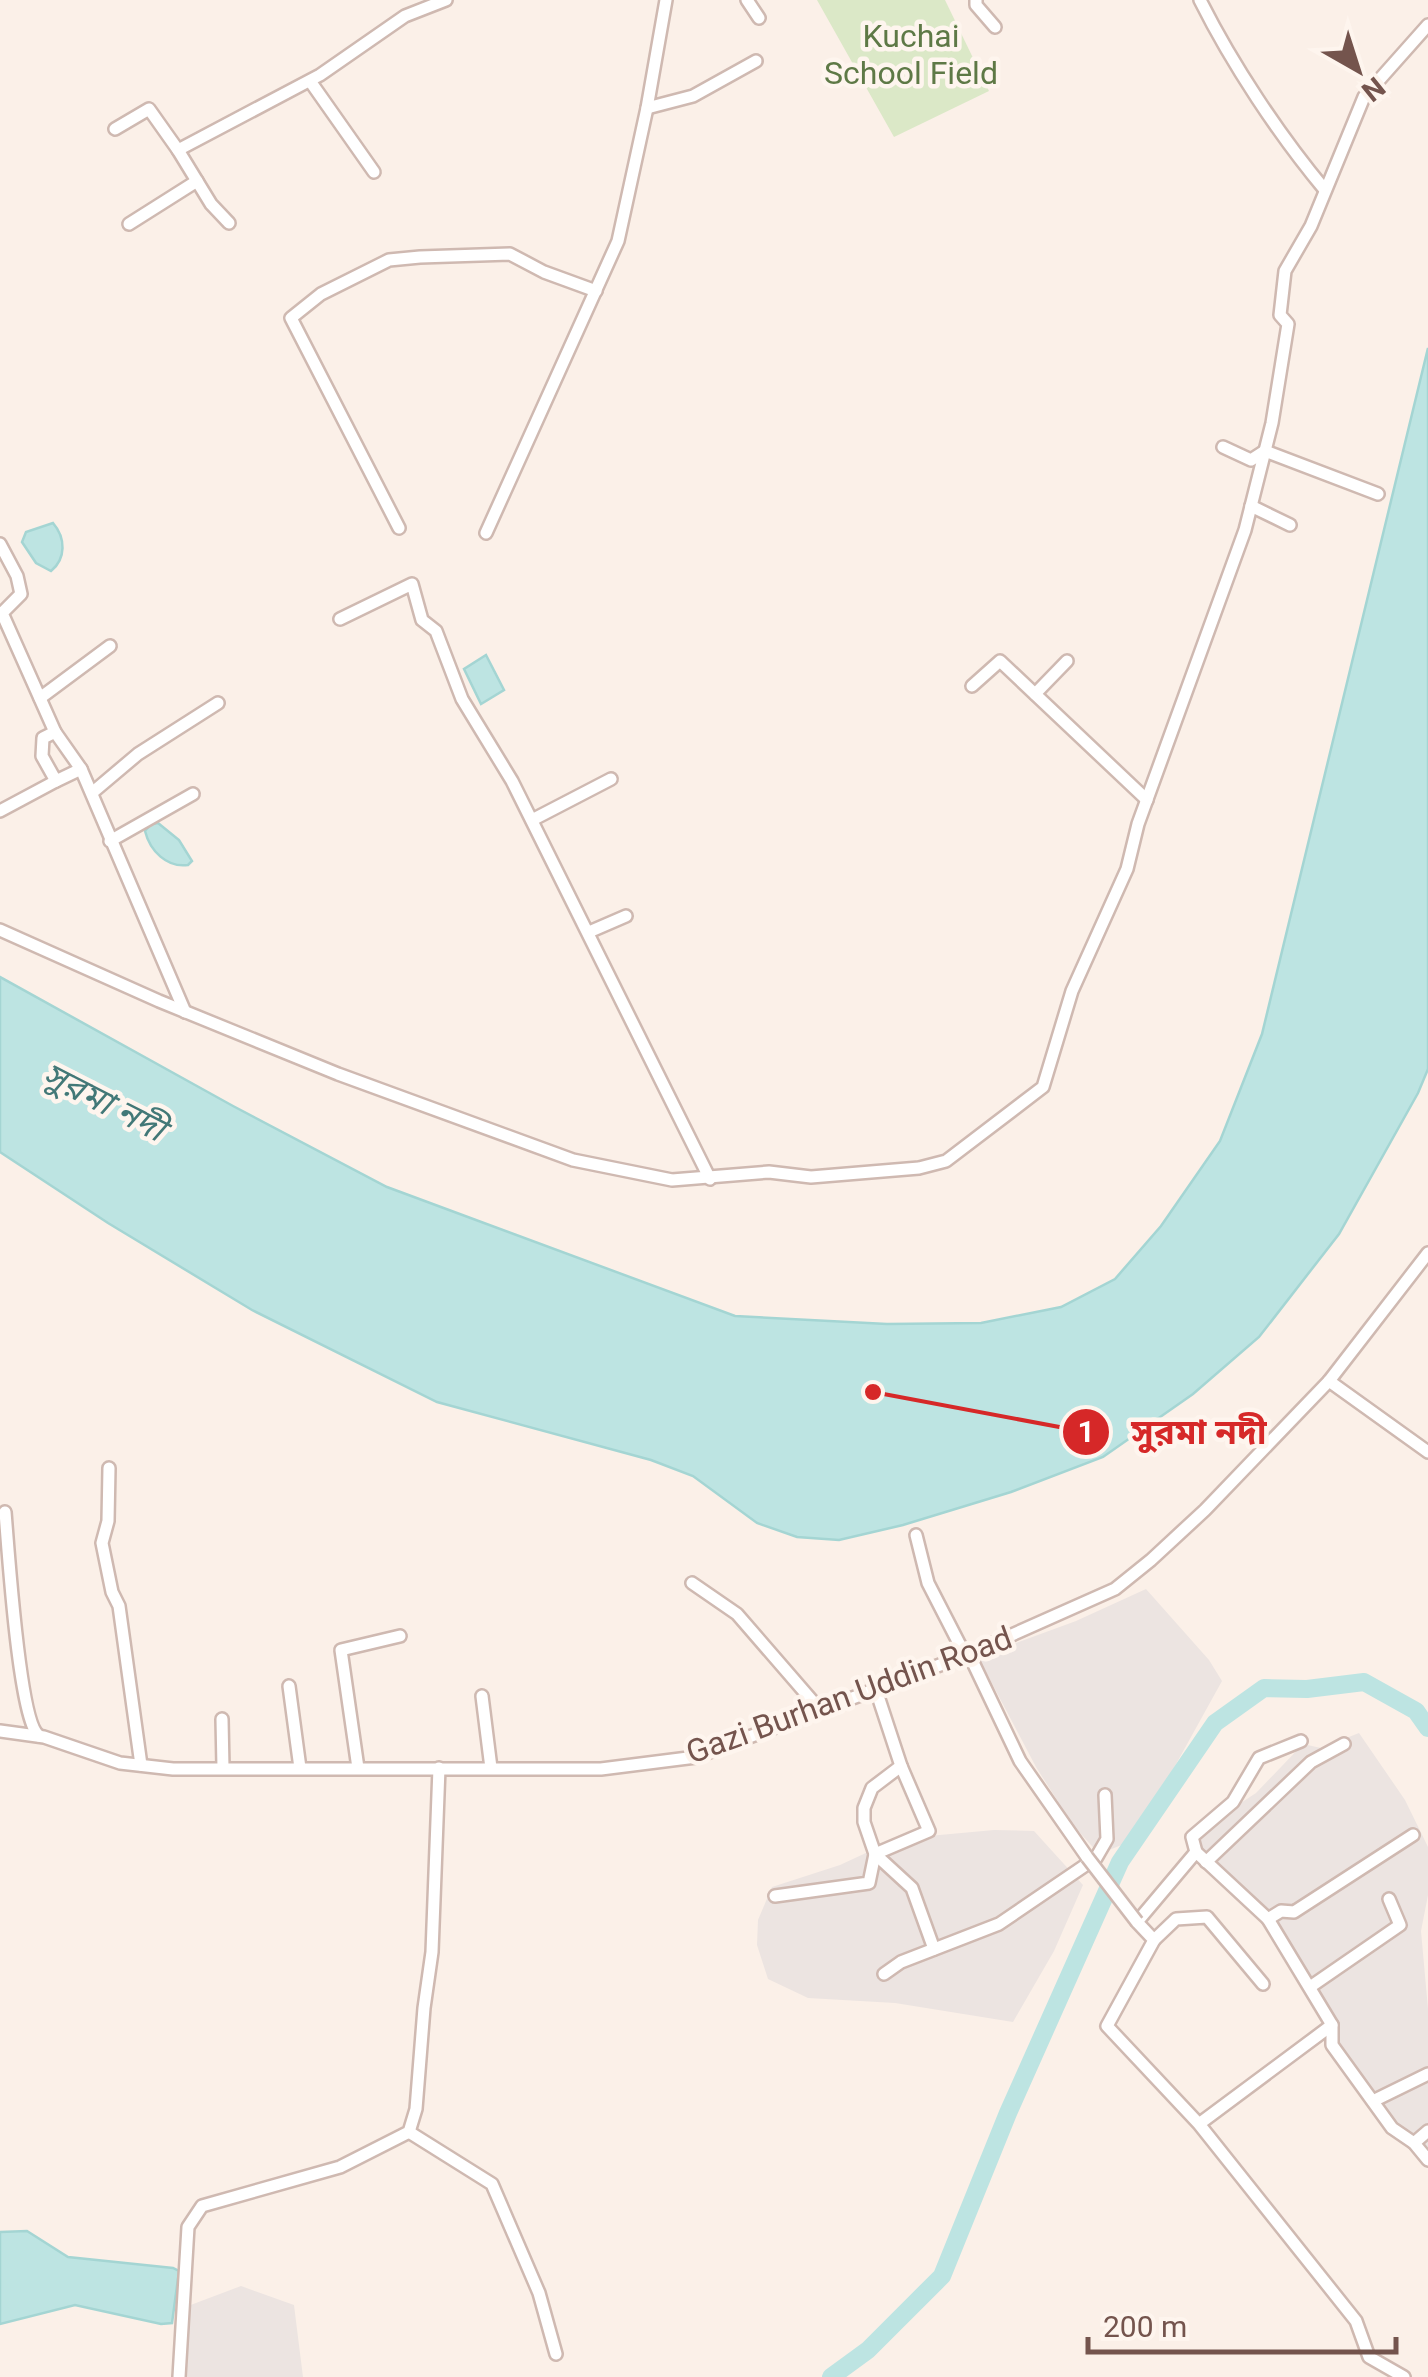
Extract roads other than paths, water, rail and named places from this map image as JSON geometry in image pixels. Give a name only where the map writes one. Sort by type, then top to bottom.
[{"type":"street","points":[[178,150],[310,81],[405,16],[446,0]]},
{"type":"street","points":[[486,533],[618,241],[666,0]]},
{"type":"street","points":[[748,0],[758,18]]},
{"type":"street","points":[[976,0],[995,27]]},
{"type":"street","points":[[1200,0],[1214,29],[1325,190]]},
{"type":"street","points":[[0,930],[186,1012],[429,1109],[573,1160],[672,1180],[769,1172],[811,1177],[919,1168],[946,1160],[1043,1087],[1072,992],[1127,868],[1146,800],[1251,506],[1288,324],[1280,315],[1286,272],[1301,248],[1364,97],[1428,25]]},
{"type":"street","points":[[647,108],[693,96],[756,62]]},
{"type":"street","points":[[310,81],[374,172]]},
{"type":"street","points":[[114,129],[148,108],[210,204],[230,224]]},
{"type":"street","points":[[129,224],[197,181]]},
{"type":"street","points":[[399,528],[291,318],[320,294],[388,260],[420,257],[510,254],[544,272],[596,291]]},
{"type":"street","points":[[1223,447],[1251,460],[1265,451]]},
{"type":"street","points":[[1265,451],[1378,494]]},
{"type":"street","points":[[1251,506],[1290,525]]},
{"type":"street","points":[[0,544],[17,576],[21,594],[2,613],[55,732],[93,792],[110,841],[186,1012]]},
{"type":"street","points":[[340,619],[412,584],[422,620],[436,630],[462,699],[532,820],[590,932],[710,1179]]},
{"type":"street","points":[[40,698],[110,646]]},
{"type":"street","points":[[972,686],[1000,661],[1146,800]]},
{"type":"street","points":[[1035,694],[1067,662]]},
{"type":"street","points":[[93,792],[138,754],[218,703]]},
{"type":"street","points":[[55,732],[43,738],[42,756],[56,781]]},
{"type":"street","points":[[0,811],[81,769]]},
{"type":"street","points":[[532,820],[611,779]]},
{"type":"street","points":[[110,841],[193,794]]},
{"type":"street","points":[[590,932],[626,916]]},
{"type":"street","name":"Gazi Burhan Uddin Road","points":[[0,1730],[39,1736],[120,1763],[141,1765],[601,1769],[696,1757],[967,1654],[1115,1588],[1205,1510],[1329,1381],[1428,1254]]},
{"type":"street","points":[[1329,1381],[1428,1452]]},
{"type":"street","points":[[109,1468],[108,1521],[102,1543],[112,1592],[119,1606],[141,1765]]},
{"type":"street","points":[[4,1512],[22,1683],[28,1718],[33,1732],[39,1736]]},
{"type":"street","points":[[916,1535],[928,1583],[1020,1761],[1087,1857],[1154,1940]]},
{"type":"street","points":[[692,1583],[738,1614],[820,1711]]},
{"type":"street","points":[[358,1768],[341,1650],[400,1636]]},
{"type":"street","points":[[289,1686],[300,1768]]},
{"type":"street","points":[[874,1854],[928,1831],[929,1826],[902,1766],[876,1690]]},
{"type":"street","points":[[482,1696],[491,1768]]},
{"type":"street","points":[[222,1719],[223,1768]]},
{"type":"street","points":[[1301,1741],[1260,1758],[1233,1802],[1192,1837],[1196,1852],[1268,1919],[1332,2025],[1332,2044],[1392,2128],[1428,2160]]},
{"type":"street","points":[[1206,1862],[1311,1762],[1344,1744]]},
{"type":"street","points":[[775,1896],[869,1883],[874,1854],[864,1808],[872,1788],[902,1766]]},
{"type":"street","points":[[178,2377],[188,2227],[202,2206],[340,2167],[408,2132],[416,2109],[432,1952],[439,1768]]},
{"type":"street","points":[[884,1974],[902,1962],[999,1924],[1096,1858],[1107,1839],[1105,1795]]},
{"type":"street","points":[[1268,1919],[1281,1911],[1294,1912],[1413,1835]]},
{"type":"street","points":[[1137,1922],[1196,1852]]},
{"type":"street","points":[[874,1854],[912,1888],[934,1950]]},
{"type":"street","points":[[1310,1987],[1400,1925],[1389,1900]]},
{"type":"street","points":[[1263,1984],[1207,1917],[1176,1919],[1154,1940],[1107,2026],[1199,2124],[1356,2321],[1369,2357],[1404,2377]]},
{"type":"street","points":[[1199,2124],[1332,2025]]},
{"type":"street","points":[[1373,2101],[1428,2074]]},
{"type":"street","points":[[408,2132],[492,2184],[539,2293],[556,2354]]},
{"type":"street","points":[[1414,2144],[1428,2132]]},
{"type":"water","points":[[1428,348],[1428,1069],[1339,1234],[1259,1337],[1193,1394],[1103,1457],[1011,1492],[903,1525],[839,1540],[797,1537],[757,1523],[693,1476],[651,1460],[437,1402],[252,1310],[0,1152],[0,977],[387,1187],[735,1316],[887,1324],[981,1323],[1061,1307],[1115,1279],[1161,1226],[1220,1141],[1262,1034]]},
{"type":"water","points":[[53,523],[62,548],[51,571],[36,563],[22,542],[26,532]]},
{"type":"water","points":[[486,655],[504,690],[481,704],[464,669]]},
{"type":"water","points":[[158,823],[179,840],[192,861],[188,865],[173,864],[155,851],[145,831]]},
{"type":"water","points":[[27,2231],[68,2257],[179,2271],[172,2323],[75,2305],[0,2324],[0,2232]]},
{"type":"waterway","points":[[831,2377],[868,2350],[942,2276],[1008,2113],[1120,1862],[1215,1723],[1264,1688],[1307,1689],[1364,1682],[1416,1711],[1428,1728]]},
{"type":"place","name":"সুরমা নদী","points":[[873,1392]]},
{"type":"park label","name":"Kuchai School Field","points":[[911,54]]}]
